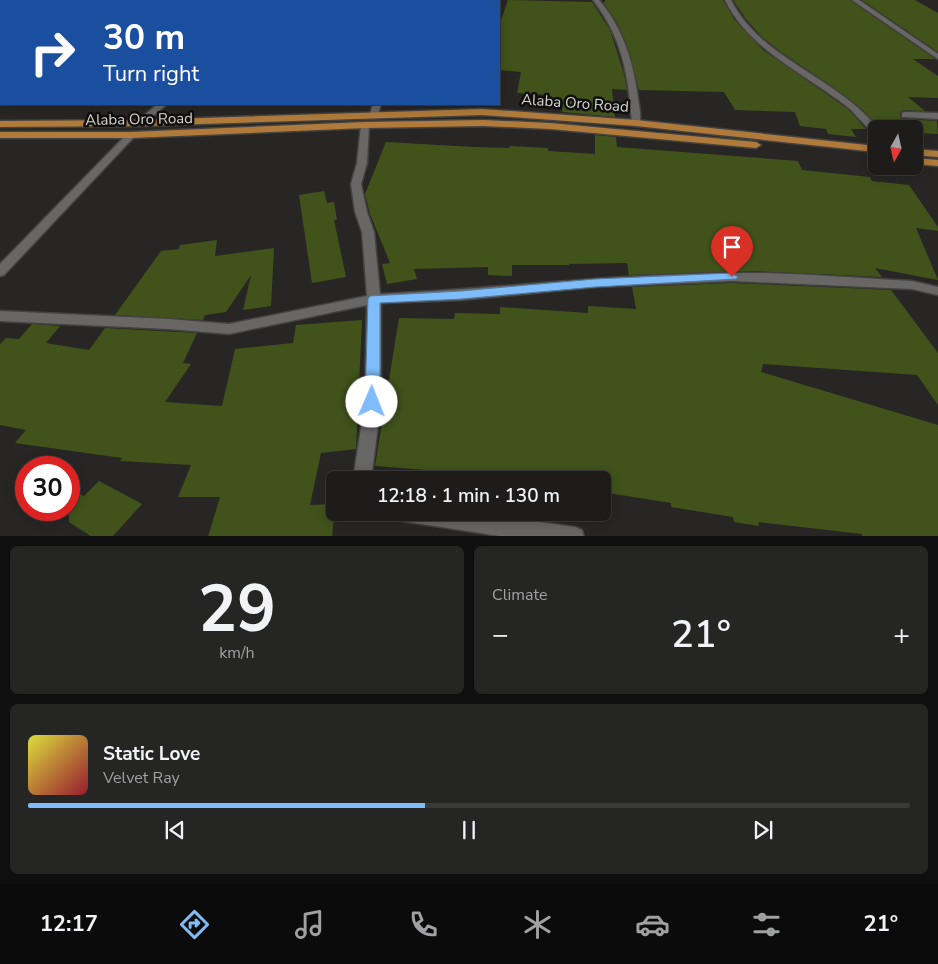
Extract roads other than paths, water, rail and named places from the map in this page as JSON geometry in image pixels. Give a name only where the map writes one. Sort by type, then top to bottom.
[{"type":"main road","name":"Alaba Oro Road","points":[[0,124],[140,124],[482,108],[868,148]]},
{"type":"main road","name":"Alaba Oro Road","points":[[0,135],[131,135],[365,126],[483,124],[550,126],[868,156]]},
{"type":"main road","points":[[923,153],[938,154]]},
{"type":"main road","points":[[923,162],[938,163]]},
{"type":"street","points":[[596,0],[615,25],[621,42],[628,65],[636,123]]},
{"type":"street","points":[[728,0],[730,10],[751,32],[795,67],[862,114],[868,122]]},
{"type":"street","points":[[856,1],[938,57]]},
{"type":"street","points":[[140,124],[162,105]]},
{"type":"street","points":[[374,114],[377,105]]},
{"type":"street","points":[[905,115],[938,116]]},
{"type":"street","points":[[363,471],[372,402],[374,299],[368,232],[360,212],[356,184],[362,163],[365,126]]},
{"type":"street","points":[[0,272],[131,135]]},
{"type":"street","points":[[0,316],[169,324],[229,329],[374,299],[461,295],[595,283],[732,277],[912,285],[938,290]]},
{"type":"street","points":[[467,521],[575,536]]}]
